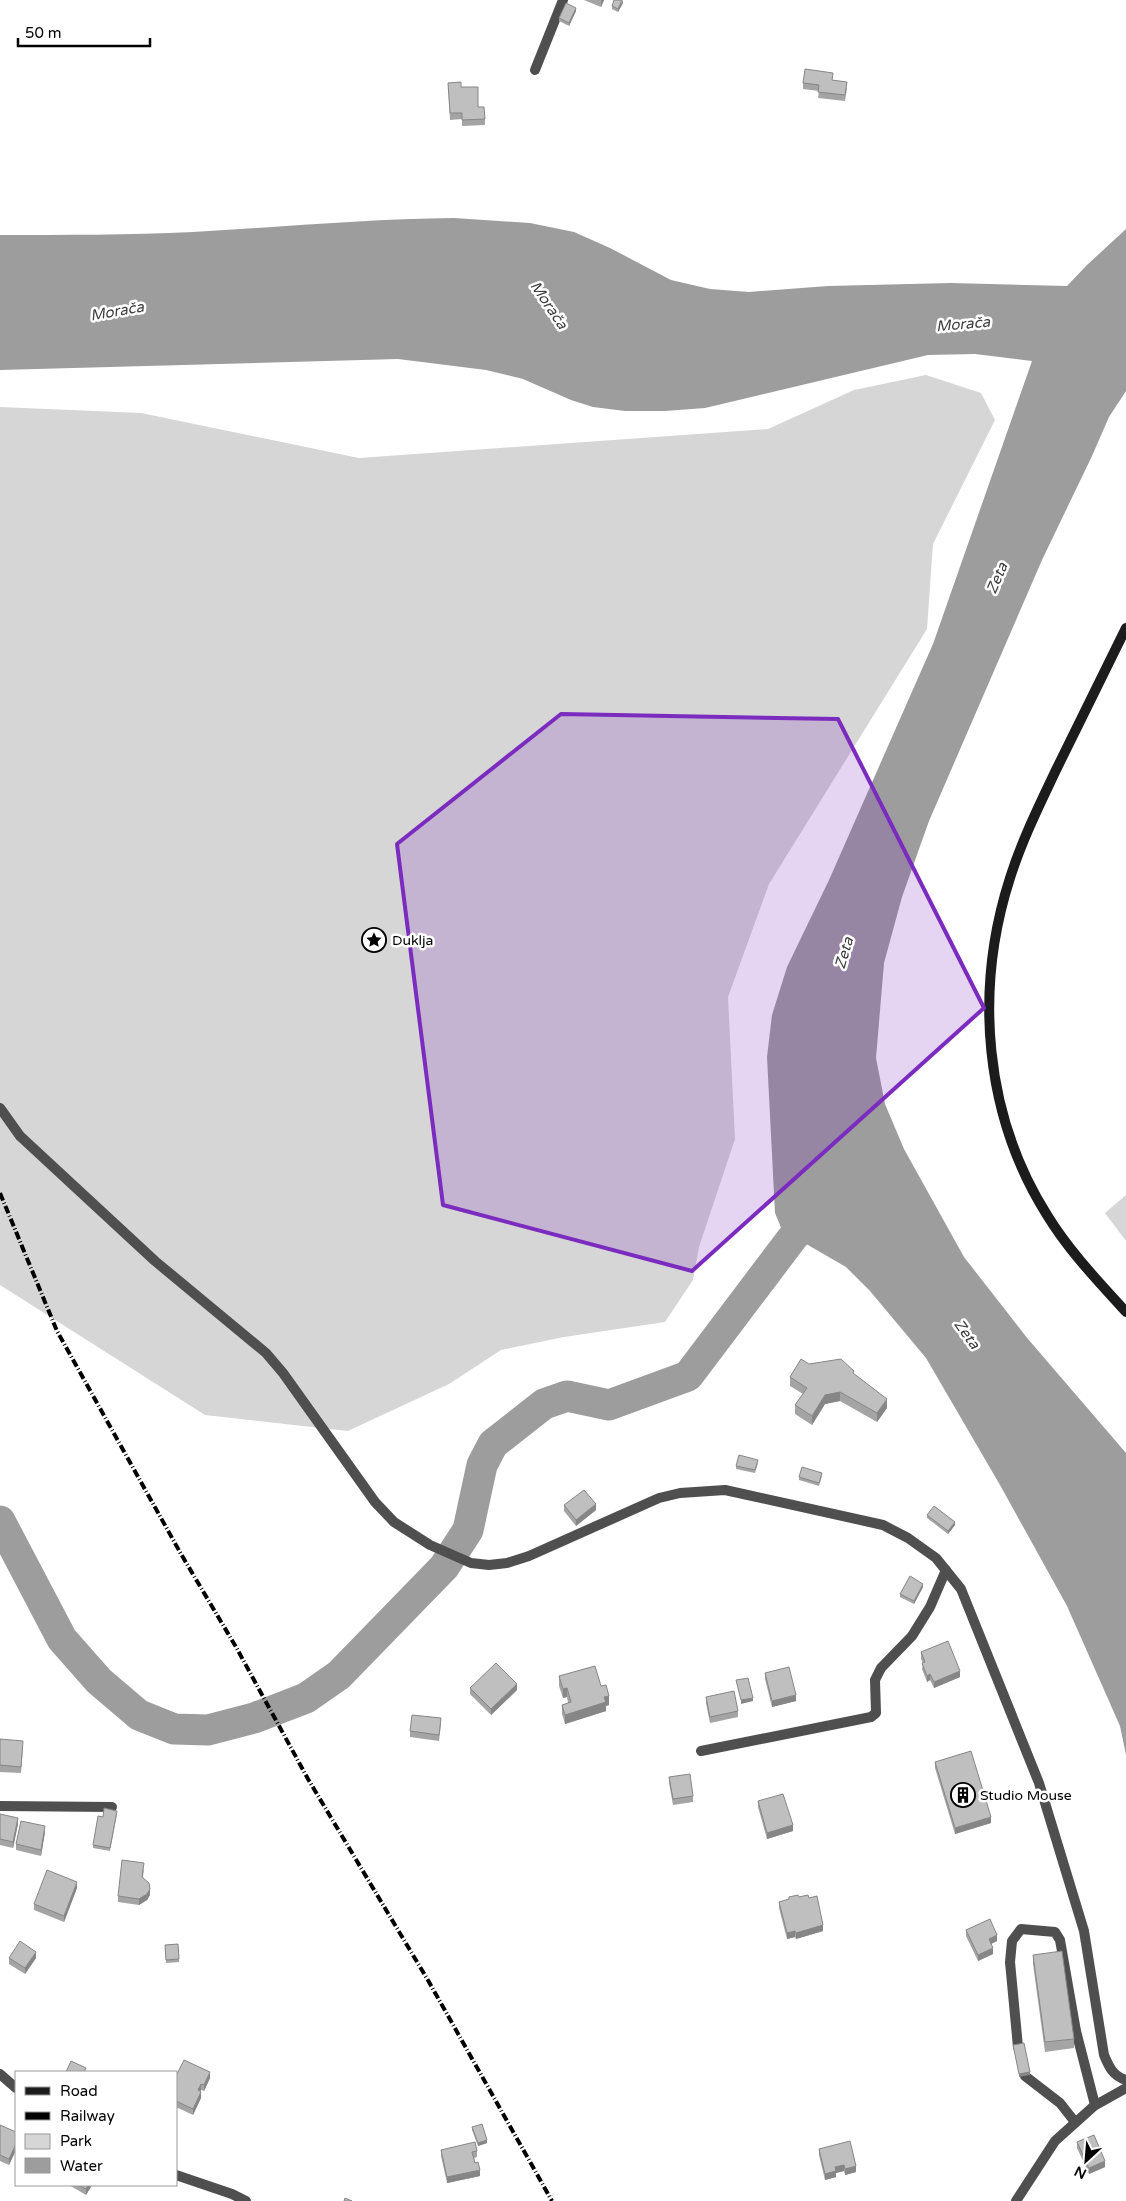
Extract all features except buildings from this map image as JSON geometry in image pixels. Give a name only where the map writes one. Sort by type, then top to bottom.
[{"type":"main road","points":[[1126,628],[1032,821],[1015,862],[1001,909],[995,943],[990,978],[989,1019],[992,1060],[998,1099],[1010,1138],[1026,1176],[1061,1235],[1126,1312]]},
{"type":"street","points":[[535,70],[563,0]]},
{"type":"street","points":[[0,1108],[20,1136],[156,1261],[266,1353],[283,1373],[375,1502],[394,1522],[430,1545],[470,1563],[489,1565],[507,1563],[529,1556],[659,1498],[680,1493],[725,1490],[883,1525],[908,1538],[936,1558],[961,1589],[976,1622],[1039,1784],[1084,1931],[1104,2055],[1110,2069],[1120,2078],[1126,2080]]},
{"type":"street","points":[[701,1751],[871,1717],[876,1713],[875,1680],[882,1668],[912,1636],[930,1607],[946,1570]]},
{"type":"street","points":[[0,1806],[112,1807]]},
{"type":"street","points":[[1018,2047],[1010,1962],[1012,1941],[1021,1929],[1054,1932],[1060,1940],[1076,2031],[1095,2105]]},
{"type":"street","points":[[0,2074],[15,2087]]},
{"type":"street","points":[[1025,2076],[1060,2103],[1075,2122]]},
{"type":"street","points":[[1016,2201],[1055,2141],[1095,2105],[1126,2088]]},
{"type":"street","points":[[178,2176],[232,2194],[246,2201]]},
{"type":"highlighted area","points":[[561,714],[838,719],[984,1008],[692,1271],[443,1205],[397,844]]},
{"type":"green space","name":"Duklja","points":[[926,375],[981,393],[995,420],[933,544],[927,629],[769,884],[728,997],[735,1139],[699,1247],[693,1280],[665,1322],[564,1337],[501,1350],[449,1384],[348,1431],[205,1415],[0,1285],[0,407],[141,413],[359,458],[768,429],[854,390]]},
{"type":"green space","points":[[1126,1195],[1126,1241],[1105,1213]]},
{"type":"water","points":[[454,218],[530,223],[574,232],[610,248],[671,280],[710,289],[749,292],[828,286],[951,283],[1067,286],[1126,229],[1126,391],[1109,417],[1042,560],[929,821],[902,897],[884,963],[876,1058],[885,1104],[904,1149],[964,1257],[1028,1339],[1126,1453],[1126,1755],[1120,1726],[1067,1606],[1000,1485],[926,1358],[870,1291],[846,1267],[782,1230],[775,1213],[767,1057],[772,1015],[787,967],[829,880],[933,644],[1032,361],[975,354],[928,355],[705,408],[665,411],[625,411],[593,407],[571,400],[523,379],[486,370],[398,359],[0,370],[0,235],[169,233]]},
{"type":"waterway","points":[[0,1521],[62,1639],[99,1681],[139,1715],[174,1729],[208,1730],[254,1718],[306,1698],[339,1675],[444,1567],[468,1530],[482,1465],[493,1444],[544,1404],[567,1396],[609,1405],[688,1376],[793,1237],[821,1204]]},
{"type":"railway","points":[[0,1193],[57,1331],[181,1554],[236,1647],[308,1779],[429,1982],[552,2201]]},
{"type":"place","name":"Duklja","points":[[374,940]]},
{"type":"place","name":"Studio Mouse","points":[[963,1795]]},
{"type":"water label","name":"Morača","points":[[549,305]]},
{"type":"water label","name":"Morača","points":[[117,311]]},
{"type":"water label","name":"Morača","points":[[963,324]]},
{"type":"water label","name":"Zeta","points":[[997,578]]},
{"type":"water label","name":"Zeta","points":[[844,953]]},
{"type":"water label","name":"Zeta","points":[[967,1334]]}]
